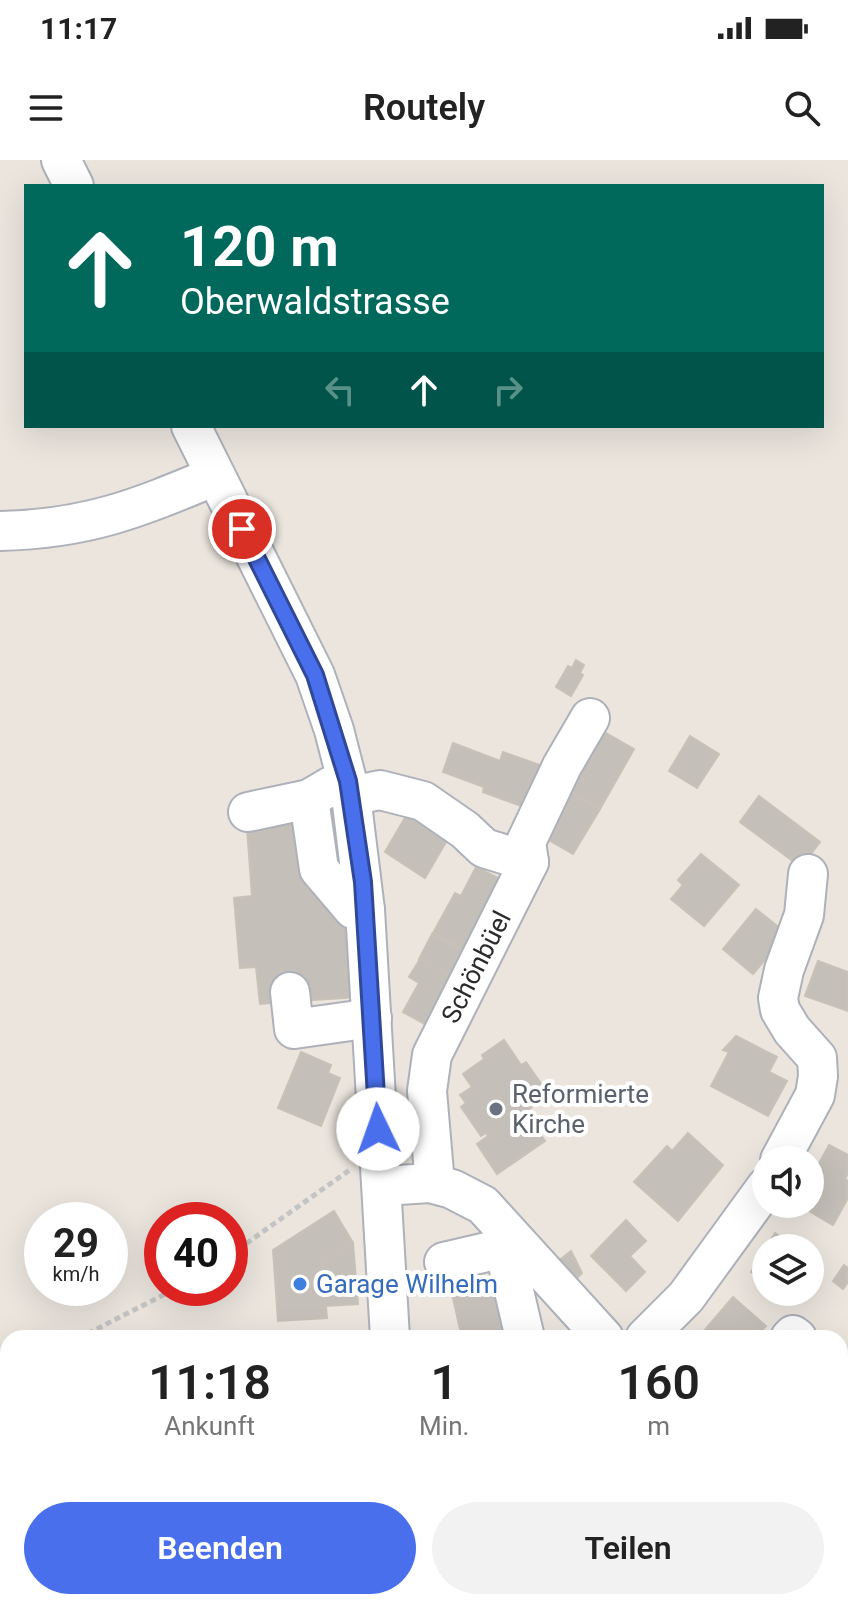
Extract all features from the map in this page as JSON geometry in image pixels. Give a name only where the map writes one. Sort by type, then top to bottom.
[{"type":"street","points":[[61,160],[73,184]]},
{"type":"street","points":[[192,428],[315,675],[350,788],[365,910],[372,1018],[368,1176],[389,1330]]},
{"type":"street","points":[[0,531],[85,524],[140,508],[215,476]]},
{"type":"street","name":"Schönbüel","points":[[430,1183],[434,1173],[427,1091],[432,1055],[529,862],[526,842],[562,766],[590,718]]},
{"type":"street","points":[[248,812],[309,799],[334,784],[402,793],[423,801],[465,830],[484,848],[529,862]]},
{"type":"street","points":[[309,799],[319,869],[353,909],[365,910]]},
{"type":"street","points":[[808,874],[804,915],[784,970],[778,998],[780,1010],[792,1030],[817,1058],[815,1095]]},
{"type":"street","points":[[290,992],[293,1041],[372,1018]]},
{"type":"street","points":[[788,1146],[815,1095],[848,1063]]},
{"type":"street","points":[[368,1176],[430,1183],[452,1189],[483,1205],[509,1244],[596,1330]]},
{"type":"street","points":[[653,1330],[686,1297],[752,1206]]},
{"type":"street","points":[[444,1262],[509,1244]]},
{"type":"street","points":[[509,1244],[524,1330]]},
{"type":"path","points":[[248,1245],[368,1176]]},
{"type":"path","points":[[95,1330],[144,1305]]},
{"type":"building","points":[[576,660],[584,665],[580,673],[583,675],[571,696],[556,687],[568,666],[572,668]]},
{"type":"building","points":[[599,729],[634,749],[600,809],[564,789]]},
{"type":"building","points":[[690,736],[719,754],[697,788],[669,771]]},
{"type":"building","points":[[453,743],[500,761],[503,752],[551,769],[535,811],[483,792],[484,787],[443,772]]},
{"type":"building","points":[[564,789],[600,809],[573,854],[538,834]]},
{"type":"building","points":[[759,796],[820,842],[801,867],[740,822]]},
{"type":"building","points":[[390,807],[453,830],[425,878],[385,852],[406,816]]},
{"type":"building","points":[[303,822],[309,890],[340,887],[343,925],[351,925],[358,997],[299,1001],[297,971],[280,972],[283,1002],[260,1004],[256,967],[240,968],[234,898],[252,896],[247,828]]},
{"type":"building","points":[[701,854],[739,885],[704,926],[671,899],[683,885],[678,880]]},
{"type":"building","points":[[476,867],[508,883],[471,953],[433,933],[455,893],[461,896]]},
{"type":"building","points":[[756,909],[787,934],[753,974],[723,949]]},
{"type":"building","points":[[432,934],[471,954],[457,980],[419,959]]},
{"type":"building","points":[[420,959],[458,981],[432,1028],[403,1012],[419,983],[409,977]]},
{"type":"building","points":[[818,961],[848,972],[848,1011],[805,996]]},
{"type":"building","points":[[736,1036],[777,1057],[769,1072],[787,1081],[768,1116],[711,1086],[729,1052],[723,1050]]},
{"type":"building","name":"Reformierte Kirche","points":[[504,1040],[521,1065],[526,1062],[549,1095],[525,1112],[545,1141],[497,1174],[477,1144],[488,1136],[486,1133],[481,1136],[461,1107],[466,1103],[460,1095],[472,1087],[463,1074],[484,1059],[482,1055]]},
{"type":"building","points":[[301,1052],[331,1065],[328,1073],[340,1078],[321,1126],[278,1108]]},
{"type":"building","points":[[688,1133],[723,1165],[678,1221],[634,1182],[667,1146],[672,1151]]},
{"type":"building","points":[[829,1145],[848,1155],[845,1179],[848,1181],[848,1198],[833,1225],[821,1218],[824,1218],[824,1154]]},
{"type":"building","name":"Garage Wilhelm","points":[[334,1211],[353,1243],[322,1262],[327,1318],[278,1321],[273,1250]]},
{"type":"building","points":[[626,1220],[646,1241],[630,1256],[645,1272],[626,1291],[591,1256]]},
{"type":"building","points":[[353,1243],[358,1304],[326,1306],[322,1262]]},
{"type":"building","points":[[571,1251],[582,1273],[573,1282],[557,1262]]},
{"type":"building","points":[[844,1265],[848,1268],[848,1282],[843,1289],[833,1281]]},
{"type":"building","points":[[504,1282],[515,1330],[460,1330],[452,1294]]},
{"type":"building","points":[[733,1297],[766,1326],[762,1330],[705,1330]]},
{"type":"place","name":"Reformierte Kirche","points":[[496,1109]]},
{"type":"place","name":"Garage Wilhelm","points":[[300,1284]]},
{"type":"route","points":[[242,529],[315,675],[348,781],[363,882],[378,1129]]}]
